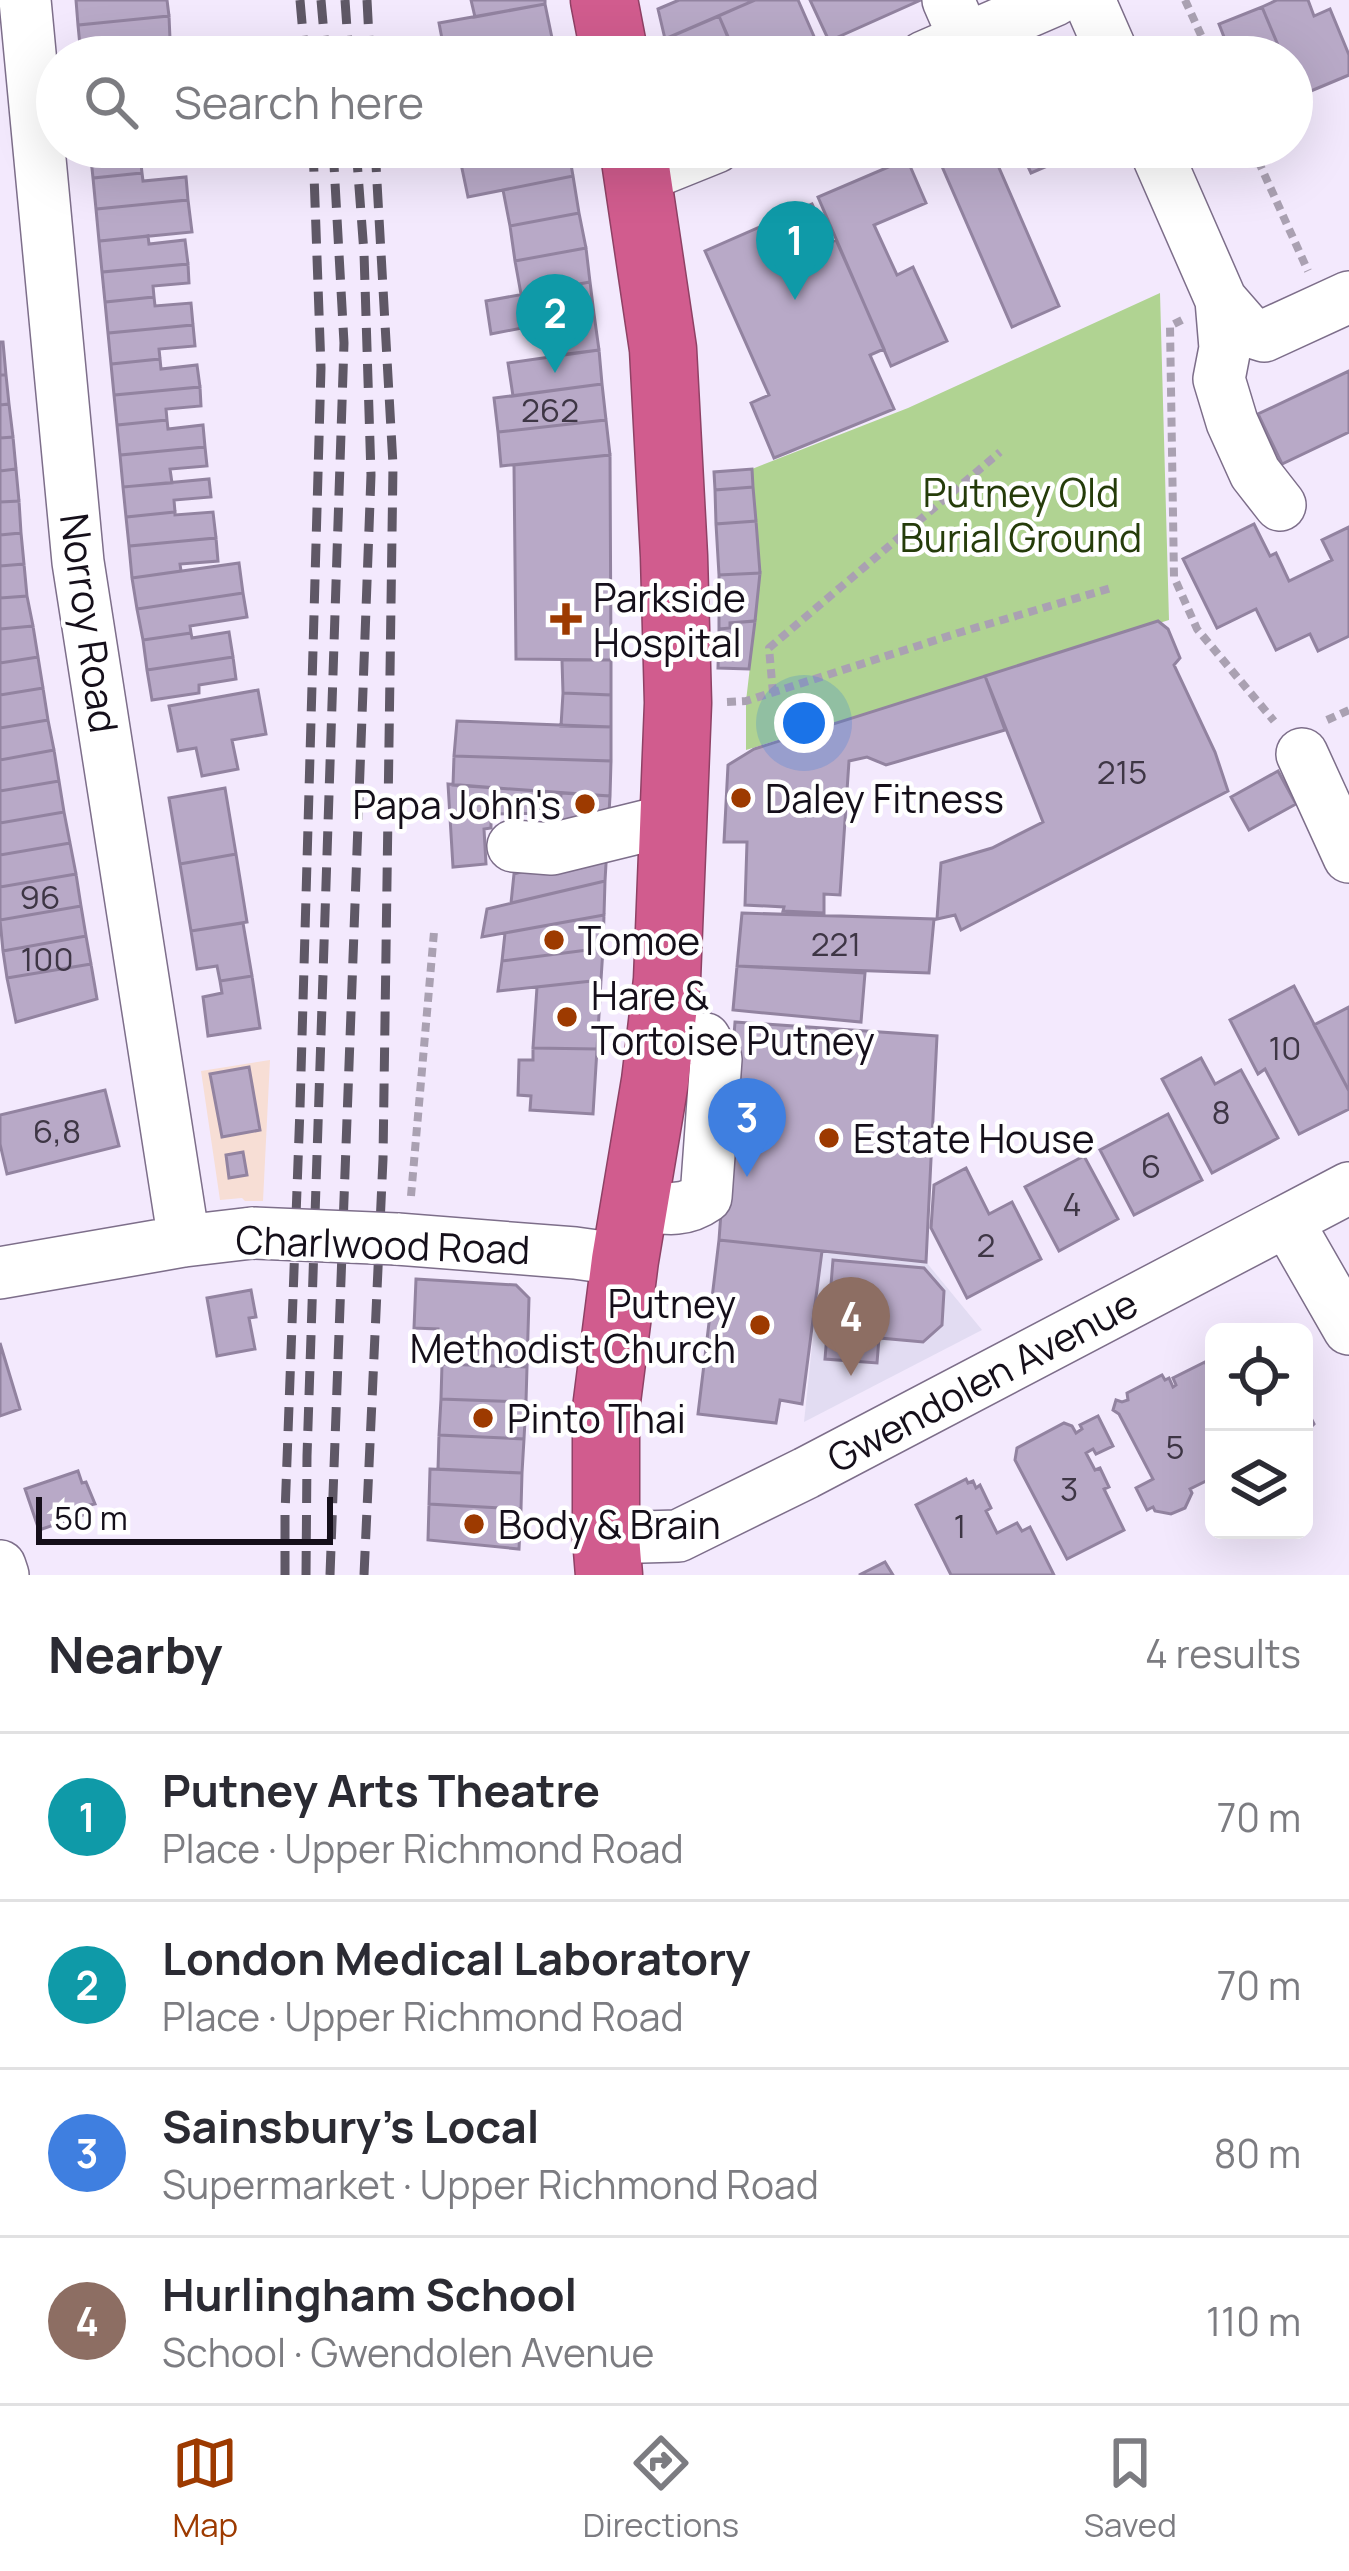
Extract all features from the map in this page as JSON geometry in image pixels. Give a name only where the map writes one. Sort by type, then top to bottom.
[{"type":"highway","points":[[604,0],[611,36]]},
{"type":"highway","points":[[607,1556],[606,1409],[667,980],[678,703],[663,349],[637,168]]},
{"type":"street","name":"Norroy Road","points":[[25,0],[36,117]]},
{"type":"street","points":[[946,32],[1055,0]]},
{"type":"street","points":[[1089,0],[1105,36]]},
{"type":"street","name":"Norroy Road","points":[[41,168],[78,562],[184,1241]]},
{"type":"street","points":[[1163,168],[1221,300],[1248,331],[1264,336],[1337,302]]},
{"type":"street","points":[[1221,300],[1225,348],[1219,379],[1255,473],[1280,505]]},
{"type":"street","points":[[1302,754],[1349,857]]},
{"type":"street","points":[[513,846],[552,849],[674,819]]},
{"type":"street","name":"Gwendolen Avenue","points":[[607,1556],[678,1536],[806,1473],[1349,1188]]},
{"type":"street","points":[[1287,1221],[1349,1329]]},
{"type":"street","name":"Charlwood Road","points":[[0,1273],[252,1233],[597,1255],[629,1233]]},
{"type":"street","points":[[0,1566],[3,1575]]},
{"type":"path","points":[[1185,0],[1201,36]]},
{"type":"path","points":[[1264,168],[1337,302]]},
{"type":"path","points":[[1221,300],[1170,326],[1174,577],[1197,629],[1302,754]]},
{"type":"path","points":[[772,693],[769,649],[1000,452]]},
{"type":"path","points":[[678,703],[746,701],[1111,588]]},
{"type":"path","points":[[402,1239],[434,932]]},
{"type":"shaded area","points":[[270,1060],[263,1201],[220,1200],[201,1071]]},
{"type":"shaded area","points":[[822,1251],[926,1262],[982,1330],[804,1422]]},
{"type":"green space","name":"Putney Old Burial Ground","points":[[1160,293],[1169,620],[746,750],[746,701],[760,581],[752,469],[908,408]]},
{"type":"building","points":[[76,0],[167,0],[169,16],[78,25]]},
{"type":"building","points":[[471,0],[545,0],[545,4],[475,17]]},
{"type":"building","points":[[679,0],[755,0],[672,36],[664,36],[658,9]]},
{"type":"building","points":[[755,0],[798,0],[814,36],[728,36],[719,16]]},
{"type":"building","points":[[810,0],[921,0],[840,36],[827,36]]},
{"type":"building","points":[[1277,0],[1308,0],[1314,16],[1330,9],[1349,55],[1349,75],[1313,90],[1313,36],[1274,36],[1262,7]]},
{"type":"building","points":[[545,4],[552,36],[441,36],[439,23]]},
{"type":"building","points":[[1262,7],[1274,36],[1224,36],[1219,24]]},
{"type":"building","points":[[169,16],[170,36],[79,36],[78,25]]},
{"type":"building","points":[[719,16],[727,36],[672,36]]},
{"type":"building","points":[[92,168],[141,168],[142,173],[93,178]]},
{"type":"building","points":[[462,168],[572,168],[573,176],[468,197]]},
{"type":"building","points":[[886,168],[911,168],[926,203],[874,225],[897,275],[913,267],[947,341],[891,366],[818,197]]},
{"type":"building","points":[[943,168],[999,168],[1059,306],[1012,327]]},
{"type":"building","points":[[142,173],[143,181],[186,177],[188,200],[96,209],[93,178]]},
{"type":"building","points":[[573,176],[579,213],[510,226],[503,190]]},
{"type":"building","points":[[188,200],[192,232],[99,241],[96,209]]},
{"type":"building","points":[[812,204],[830,243],[836,240],[884,349],[870,355],[894,409],[774,458],[751,403],[769,395],[705,251]]},
{"type":"building","points":[[579,213],[586,248],[515,261],[510,226]]},
{"type":"building","points":[[148,236],[149,244],[185,240],[188,264],[102,272],[99,241]]},
{"type":"building","points":[[586,248],[590,282],[521,294],[515,261]]},
{"type":"building","points":[[188,264],[189,283],[153,286],[154,297],[105,302],[102,272]]},
{"type":"building","points":[[590,282],[594,314],[491,334],[486,301]]},
{"type":"building","points":[[154,297],[155,306],[191,303],[193,325],[108,333],[105,302]]},
{"type":"building","points":[[594,314],[599,350],[551,356],[546,324]]},
{"type":"building","points":[[193,325],[195,346],[159,349],[160,359],[111,364],[108,333]]},
{"type":"building","points":[[3,342],[6,375],[0,375]]},
{"type":"building","points":[[599,350],[602,384],[513,396],[508,363]]},
{"type":"building","points":[[160,359],[161,369],[197,365],[200,387],[114,395],[111,364]]},
{"type":"building","points":[[1349,371],[1349,432],[1282,464],[1258,414]]},
{"type":"building","points":[[0,375],[6,375],[9,404],[0,405]]},
{"type":"building","points":[[602,384],[606,420],[498,432],[494,398]]},
{"type":"building","points":[[200,387],[201,406],[166,409],[167,420],[117,425],[114,395]]},
{"type":"building","points":[[9,404],[13,437],[0,438],[0,405]]},
{"type":"building","points":[[167,420],[168,429],[203,425],[205,447],[120,455],[117,425]]},
{"type":"building","points":[[606,420],[610,455],[501,466],[498,432]]},
{"type":"building","points":[[13,437],[16,469],[0,471],[0,438]]},
{"type":"building","points":[[205,447],[207,466],[170,469],[172,483],[123,487],[120,455]]},
{"type":"building","points":[[610,455],[611,660],[516,659],[514,465]]},
{"type":"building","points":[[16,469],[19,501],[0,502],[0,471]]},
{"type":"building","points":[[752,469],[753,487],[715,490],[714,472]]},
{"type":"building","points":[[209,479],[211,497],[174,500],[175,512],[126,517],[123,487]]},
{"type":"building","points":[[753,487],[756,521],[716,524],[715,490]]},
{"type":"building","points":[[19,501],[21,533],[0,535],[0,502]]},
{"type":"building","points":[[213,512],[216,538],[129,546],[126,517]]},
{"type":"building","points":[[756,521],[760,573],[719,575],[716,524]]},
{"type":"building","points":[[1254,524],[1289,581],[1332,560],[1322,540],[1349,527],[1349,636],[1318,651],[1310,634],[1276,650],[1256,609],[1217,628],[1183,559]]},
{"type":"building","points":[[21,533],[24,564],[0,566],[0,535]]},
{"type":"building","points":[[216,538],[218,561],[180,564],[181,571],[132,578],[129,546]]},
{"type":"building","points":[[239,563],[243,593],[137,609],[132,578]]},
{"type":"building","points":[[24,564],[27,596],[0,598],[0,566]]},
{"type":"building","points":[[760,573],[755,621],[719,629],[719,575]]},
{"type":"building","points":[[243,593],[247,617],[143,640],[137,609]]},
{"type":"building","points":[[27,596],[33,626],[0,629],[0,598]]},
{"type":"building","points":[[755,621],[749,669],[718,668],[719,629]]},
{"type":"building","points":[[1158,621],[1168,629],[1180,658],[1174,665],[1228,791],[961,930],[955,915],[937,919],[941,863],[992,848],[1043,822],[985,676]]},
{"type":"building","points":[[33,626],[38,657],[0,663],[0,629]]},
{"type":"building","points":[[229,632],[233,657],[147,670],[143,640]]},
{"type":"building","points":[[38,657],[43,688],[0,695],[0,663]]},
{"type":"building","points":[[233,657],[236,679],[199,685],[199,693],[152,700],[147,670]]},
{"type":"building","points":[[562,660],[611,660],[611,695],[563,693]]},
{"type":"building","points":[[985,676],[1005,730],[886,765],[867,757],[849,761],[840,895],[824,894],[824,913],[745,905],[747,842],[724,842],[728,765],[754,749]]},
{"type":"building","points":[[43,688],[48,720],[0,728],[0,695]]},
{"type":"building","points":[[258,690],[266,734],[232,740],[238,769],[202,776],[196,748],[178,751],[169,706]]},
{"type":"building","points":[[563,693],[611,695],[611,727],[561,726]]},
{"type":"building","points":[[48,720],[54,750],[0,760],[0,728]]},
{"type":"building","points":[[457,721],[611,727],[611,761],[454,756]]},
{"type":"building","points":[[54,750],[59,781],[0,791],[0,760]]},
{"type":"building","points":[[454,756],[611,761],[610,796],[453,785]]},
{"type":"building","points":[[1278,771],[1296,804],[1249,830],[1231,797]]},
{"type":"building","points":[[59,781],[64,812],[0,823],[0,791]]},
{"type":"building","points":[[448,784],[561,793],[560,813],[491,814],[491,828],[484,829],[486,864],[453,867]]},
{"type":"building","points":[[225,788],[236,854],[180,864],[169,798]]},
{"type":"building","name":"Papa John's","points":[[561,793],[610,796],[608,831],[559,827]]},
{"type":"building","points":[[64,812],[70,843],[0,855],[0,823]]},
{"type":"building","points":[[70,843],[76,874],[0,887],[0,855]]},
{"type":"building","points":[[607,846],[605,881],[511,903],[514,874]]},
{"type":"building","points":[[236,854],[247,922],[191,931],[180,864]]},
{"type":"building","points":[[76,874],[81,906],[0,920],[0,887]]},
{"type":"building","points":[[605,881],[604,915],[482,937],[487,909]]},
{"type":"building","points":[[81,906],[86,936],[3,951],[0,920]]},
{"type":"building","points":[[742,913],[934,919],[929,973],[737,966]]},
{"type":"building","name":"Tomoe","points":[[604,915],[603,948],[502,961],[505,933]]},
{"type":"building","points":[[243,923],[252,976],[220,981],[217,966],[197,969],[191,931]]},
{"type":"building","points":[[86,936],[91,964],[7,978],[3,951]]},
{"type":"building","points":[[603,948],[601,980],[498,991],[502,961]]},
{"type":"building","points":[[91,964],[97,999],[16,1022],[7,978]]},
{"type":"building","points":[[737,966],[865,973],[861,1022],[733,1010]]},
{"type":"building","points":[[252,976],[260,1028],[208,1036],[203,997],[222,993],[220,981]]},
{"type":"building","name":"Hare & Tortoise Putney","points":[[601,980],[597,1049],[533,1048],[537,987]]},
{"type":"building","points":[[1294,986],[1349,1091],[1349,1109],[1299,1134],[1265,1069],[1258,1074],[1230,1020]]},
{"type":"building","points":[[1349,1007],[1349,1091],[1314,1025]]},
{"type":"building","name":"Estate House","points":[[735,1022],[937,1036],[926,1262],[719,1240]]},
{"type":"building","points":[[533,1048],[597,1049],[593,1114],[530,1110],[531,1096],[518,1095],[519,1060],[533,1060]]},
{"type":"building","points":[[1201,1058],[1215,1084],[1241,1070],[1278,1138],[1212,1173],[1162,1079]]},
{"type":"building","points":[[249,1067],[260,1130],[222,1137],[210,1074]]},
{"type":"building","points":[[105,1090],[119,1146],[7,1174],[0,1115]]},
{"type":"building","points":[[1168,1114],[1202,1180],[1134,1215],[1100,1150]]},
{"type":"building","points":[[243,1152],[247,1175],[229,1178],[226,1155]]},
{"type":"building","points":[[1084,1156],[1118,1219],[1059,1251],[1025,1187]]},
{"type":"building","points":[[966,1168],[989,1214],[1012,1202],[1041,1259],[967,1298],[931,1228],[934,1185]]},
{"type":"building","name":"Putney Methodist Church","points":[[719,1240],[822,1251],[802,1404],[780,1400],[776,1423],[698,1414]]},
{"type":"building","points":[[833,1260],[924,1268],[944,1291],[942,1325],[923,1342],[879,1338],[877,1363],[825,1359]]},
{"type":"building","points":[[416,1279],[516,1285],[529,1298],[527,1367],[470,1365],[471,1341],[438,1340],[438,1329],[414,1328]]},
{"type":"building","points":[[251,1290],[256,1317],[249,1318],[255,1349],[217,1356],[207,1298]]},
{"type":"building","points":[[0,1343],[20,1409],[0,1416]]},
{"type":"building","points":[[1205,1362],[1205,1482],[1190,1489],[1185,1508],[1171,1514],[1153,1507],[1147,1510],[1136,1488],[1153,1479],[1113,1410],[1116,1400],[1128,1400],[1127,1393],[1162,1375],[1173,1387],[1173,1378]]},
{"type":"building","points":[[442,1364],[527,1367],[526,1402],[441,1399]]},
{"type":"building","name":"Pinto Thai","points":[[441,1399],[526,1402],[524,1439],[439,1435]]},
{"type":"building","points":[[1098,1416],[1113,1446],[1086,1453],[1095,1470],[1100,1468],[1109,1487],[1104,1489],[1124,1530],[1067,1559],[1015,1460],[1017,1448],[1064,1423],[1076,1433],[1080,1425]]},
{"type":"building","points":[[439,1435],[524,1439],[522,1473],[438,1469]]},
{"type":"building","points":[[430,1469],[522,1473],[521,1509],[429,1504]]},
{"type":"building","points":[[78,1471],[95,1504],[90,1505],[92,1512],[39,1530],[25,1489]]},
{"type":"building","points":[[966,1479],[976,1488],[980,1485],[997,1533],[1017,1523],[1022,1531],[1030,1527],[1054,1575],[951,1575],[916,1505]]},
{"type":"building","name":"Body & Brain","points":[[429,1504],[521,1509],[519,1549],[428,1540]]},
{"type":"building","points":[[885,1562],[893,1575],[859,1575]]},
{"type":"railway","points":[[300,0],[303,36]]},
{"type":"railway","points":[[321,0],[324,36]]},
{"type":"railway","points":[[345,0],[348,36]]},
{"type":"railway","points":[[367,0],[369,36]]},
{"type":"railway","points":[[285,1575],[321,368],[314,168]]},
{"type":"railway","points":[[306,1575],[344,343],[334,168]]},
{"type":"railway","points":[[330,1575],[371,475],[358,168]]},
{"type":"railway","points":[[364,1575],[383,1159],[393,465],[376,168]]},
{"type":"place","name":"Putney Arts Theatre","points":[[795,300]]},
{"type":"place","name":"London Medical Laboratory","points":[[555,373]]},
{"type":"place","name":"Parkside Hospital","points":[[566,619]]},
{"type":"place","name":"Daley Fitness","points":[[741,798]]},
{"type":"place","name":"Papa John's","points":[[585,804]]},
{"type":"place","name":"Tomoe","points":[[554,940]]},
{"type":"place","name":"Hare & Tortoise Putney","points":[[567,1017]]},
{"type":"place","name":"Estate House","points":[[829,1138]]},
{"type":"place","name":"Sainsbury's Local","points":[[747,1177]]},
{"type":"place","name":"Putney Methodist Church","points":[[760,1325]]},
{"type":"place","name":"Hurlingham School","points":[[851,1376]]},
{"type":"place","name":"Pinto Thai","points":[[483,1418]]},
{"type":"place","name":"Body & Brain","points":[[474,1524]]}]
